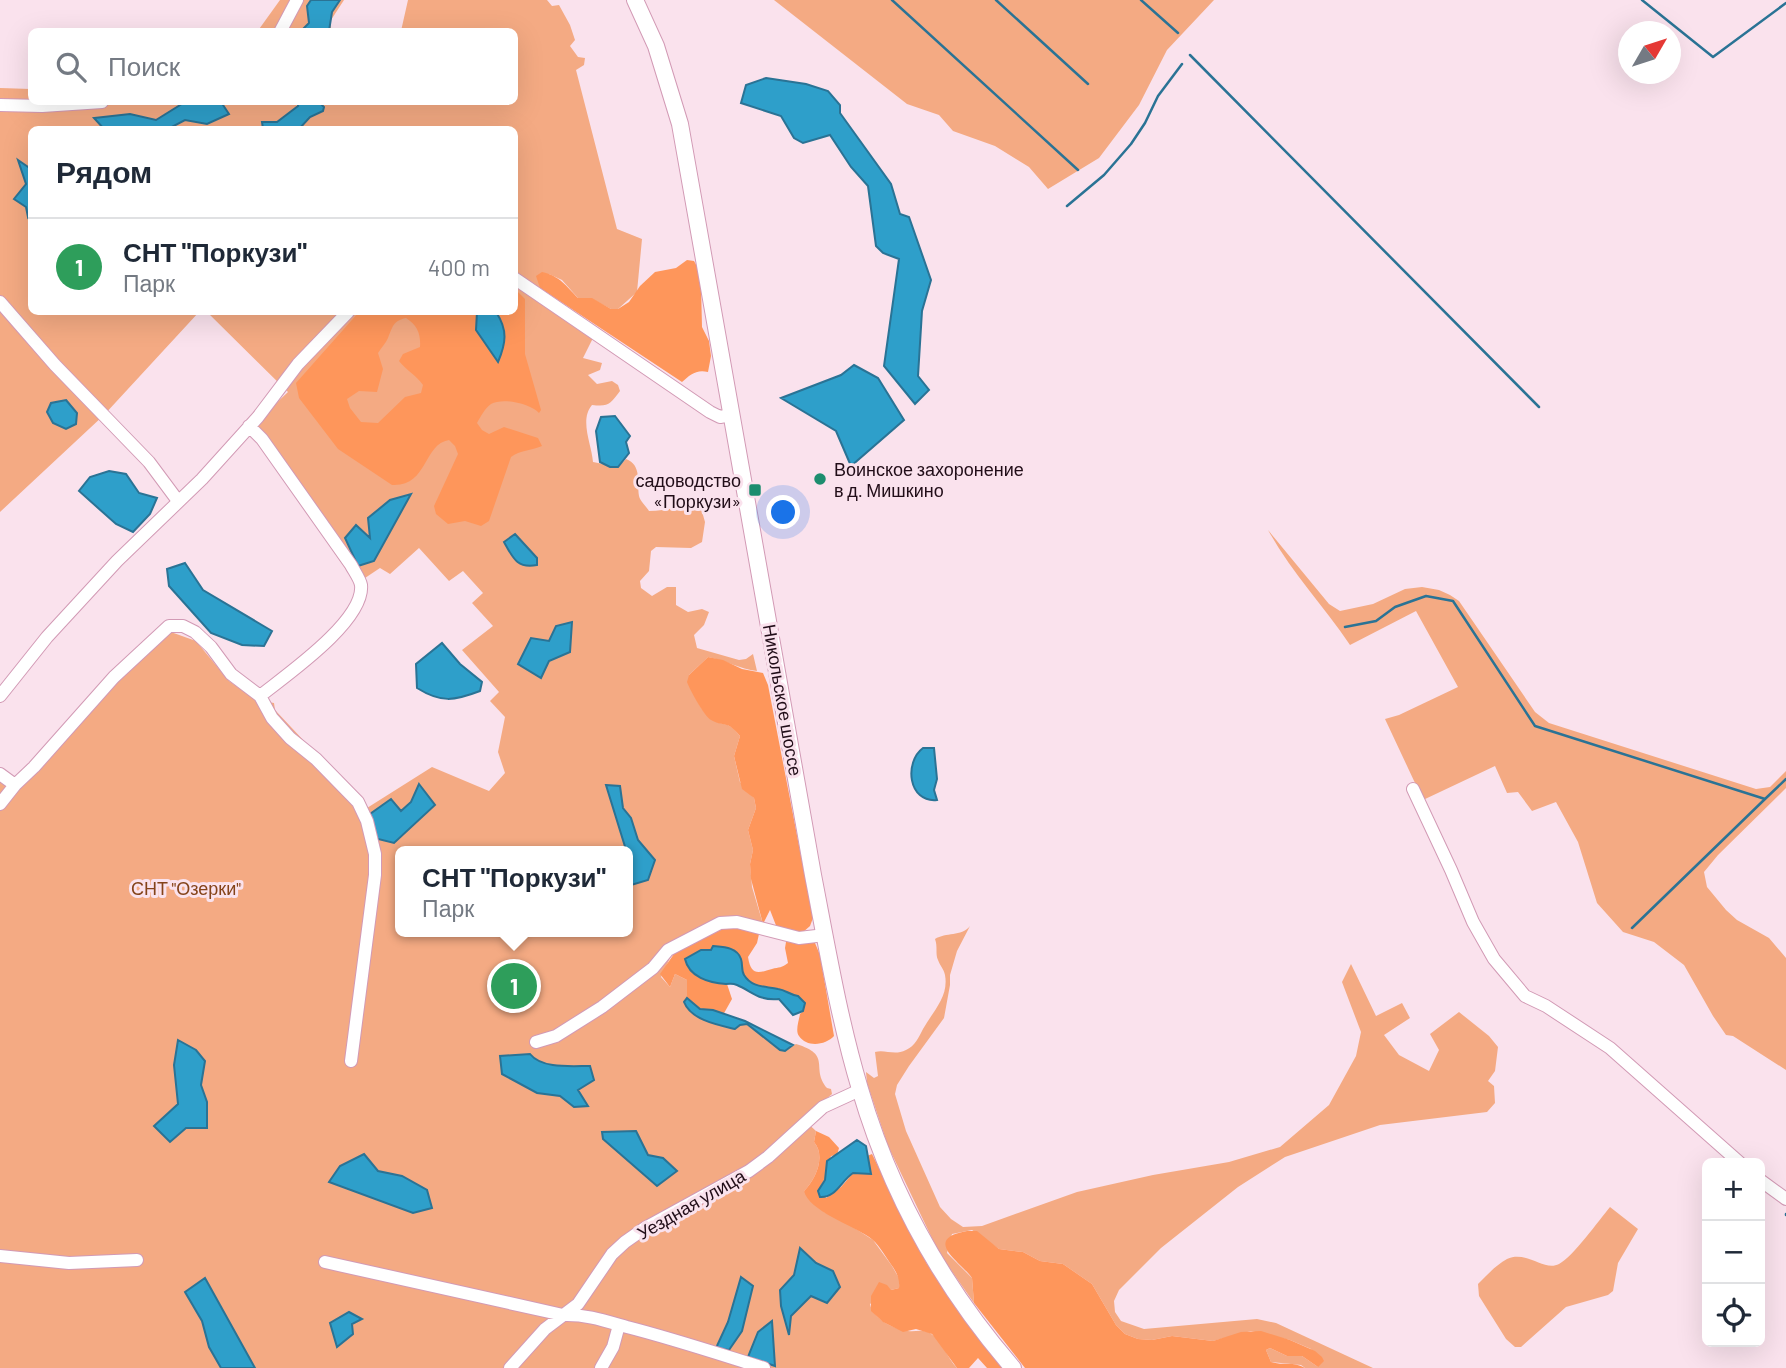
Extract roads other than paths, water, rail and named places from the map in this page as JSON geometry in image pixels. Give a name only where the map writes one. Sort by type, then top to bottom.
[{"type":"main road","name":"Никольское шоссе","points":[[635,0],[656,46],[680,124],[825,935],[836,994],[860,1090],[893,1178],[933,1258],[979,1326],[1013,1368]]},
{"type":"street","points":[[282,28],[297,0]]},
{"type":"street","points":[[0,105],[57,105]]},
{"type":"street","points":[[518,281],[710,412],[720,417],[731,415]]},
{"type":"street","points":[[0,302],[55,365],[149,463],[178,502]]},
{"type":"street","points":[[0,696],[47,637],[249,426],[298,364],[345,315]]},
{"type":"street","points":[[249,426],[262,439],[351,565],[361,586],[346,622],[328,641],[260,696]]},
{"type":"street","points":[[0,804],[114,677],[169,626],[183,626],[195,632],[211,647],[231,674],[260,696],[272,718],[290,738],[316,759],[358,802],[367,821],[375,854],[375,875],[351,1060]]},
{"type":"street","points":[[0,774],[15,785]]},
{"type":"street","points":[[1413,789],[1473,922],[1494,959],[1525,996],[1557,1013],[1610,1048],[1734,1158]]},
{"type":"street","points":[[536,1042],[555,1036],[602,1007],[653,968],[668,950],[720,923],[737,922],[800,938],[825,935]]},
{"type":"street","name":"Уездная улица","points":[[510,1368],[545,1329],[578,1304],[612,1254],[625,1242],[645,1228],[749,1171],[823,1107],[860,1090]]},
{"type":"street","points":[[1765,1184],[1786,1199]]},
{"type":"street","points":[[0,1256],[69,1263],[137,1260]]},
{"type":"street","points":[[325,1262],[619,1325],[706,1348],[764,1368]]},
{"type":"street","points":[[601,1368],[613,1347],[619,1325]]},
{"type":"water","points":[[311,0],[340,0],[332,12],[329,28],[304,28],[309,23],[307,6]]},
{"type":"water","points":[[766,78],[806,84],[828,91],[840,105],[840,113],[891,184],[900,214],[909,217],[931,280],[922,311],[918,376],[929,390],[915,404],[884,366],[899,259],[883,253],[876,246],[868,186],[851,167],[830,135],[803,143],[794,138],[781,116],[741,103],[746,85]]},
{"type":"water","points":[[180,105],[223,105],[229,114],[207,124],[185,120],[174,126],[101,126],[94,118],[130,114],[156,120]]},
{"type":"water","points":[[298,106],[324,107],[323,111],[310,117],[302,126],[263,126],[262,122],[277,122]]},
{"type":"water","points":[[18,160],[28,167],[28,217],[26,207],[14,199],[26,184]]},
{"type":"water","points":[[477,315],[497,315],[504,331],[503,349],[498,362],[476,330]]},
{"type":"water","points":[[854,365],[878,378],[904,420],[851,466],[836,431],[781,398],[841,375]]},
{"type":"water","points":[[66,400],[77,413],[76,424],[66,429],[53,423],[47,412],[51,403]]},
{"type":"water","points":[[615,416],[630,436],[626,442],[629,453],[618,467],[610,467],[600,462],[596,431],[601,417]]},
{"type":"water","points":[[109,471],[126,474],[139,493],[157,498],[150,514],[133,532],[116,524],[79,491],[90,477]]},
{"type":"water","points":[[411,494],[374,561],[358,566],[345,538],[356,525],[370,538],[368,518],[390,500]]},
{"type":"water","points":[[515,534],[537,558],[537,565],[520,564],[513,557],[504,542]]},
{"type":"water","points":[[185,563],[203,590],[272,631],[264,646],[242,645],[211,633],[169,586],[167,569]]},
{"type":"water","points":[[572,622],[570,652],[549,661],[541,678],[518,664],[531,638],[549,641],[556,626]]},
{"type":"water","points":[[442,643],[460,664],[482,682],[480,691],[448,699],[433,696],[417,688],[416,664]]},
{"type":"water","points":[[923,748],[934,748],[937,779],[934,790],[937,800],[920,795],[912,780],[913,762]]},
{"type":"water","points":[[419,784],[435,805],[394,843],[374,838],[370,814],[391,799],[401,811],[411,802]]},
{"type":"water","points":[[606,785],[620,786],[623,808],[631,818],[638,840],[655,860],[648,880],[633,884],[633,846],[625,846]]},
{"type":"water","points":[[713,946],[729,948],[736,952],[741,959],[743,973],[751,982],[798,996],[805,1003],[803,1011],[793,1015],[779,999],[761,997],[735,984],[713,982],[695,975],[685,959],[701,950],[711,950]]},
{"type":"water","points":[[687,998],[700,1009],[713,1010],[745,1021],[793,1045],[785,1051],[780,1050],[747,1024],[735,1029],[706,1021],[688,1008],[684,1002]]},
{"type":"water","points":[[178,1040],[196,1050],[205,1061],[201,1085],[207,1102],[207,1128],[186,1128],[170,1142],[154,1126],[178,1104],[174,1065]]},
{"type":"water","points":[[530,1054],[549,1064],[590,1066],[594,1080],[578,1090],[588,1106],[574,1107],[560,1096],[537,1093],[502,1074],[500,1056]]},
{"type":"water","points":[[636,1131],[648,1155],[663,1158],[677,1171],[657,1186],[603,1139],[602,1132]]},
{"type":"water","points":[[857,1140],[866,1146],[871,1174],[853,1173],[830,1195],[820,1197],[818,1191],[825,1180],[827,1161]]},
{"type":"water","points":[[364,1154],[378,1171],[402,1176],[427,1190],[432,1208],[413,1213],[329,1182],[340,1166]]},
{"type":"water","points":[[800,1248],[816,1263],[833,1271],[840,1287],[827,1303],[811,1296],[791,1316],[789,1335],[781,1306],[780,1290],[794,1275]]},
{"type":"water","points":[[741,1277],[753,1286],[742,1331],[729,1350],[716,1348],[728,1322]]},
{"type":"water","points":[[205,1278],[255,1368],[221,1368],[209,1347],[202,1321],[185,1292]]},
{"type":"water","points":[[349,1312],[362,1319],[352,1324],[353,1334],[337,1347],[330,1323]]},
{"type":"water","points":[[772,1321],[775,1366],[748,1357],[758,1332]]},
{"type":"waterway","points":[[892,0],[1078,170]]},
{"type":"waterway","points":[[996,0],[1088,84]]},
{"type":"waterway","points":[[1141,0],[1178,33]]},
{"type":"waterway","points":[[1642,0],[1713,57],[1786,3]]},
{"type":"waterway","points":[[1190,55],[1539,407]]},
{"type":"waterway","points":[[1067,206],[1104,175],[1131,144],[1158,96],[1182,64]]},
{"type":"waterway","points":[[1345,627],[1376,621],[1395,607],[1426,596],[1453,601],[1535,726],[1765,799],[1786,779]]},
{"type":"waterway","points":[[1632,928],[1765,799]]},
{"type":"place","name":"Воинское захоронение в д. Мишкино","points":[[820,479]]},
{"type":"place","name":"садоводство «Поркузи»","points":[[755,490]]},
{"type":"place","name":"СНТ \"Поркузи\"","points":[[514,986]]},
{"type":"park label","name":"СНТ \"Озерки\"","points":[[186,888]]}]
